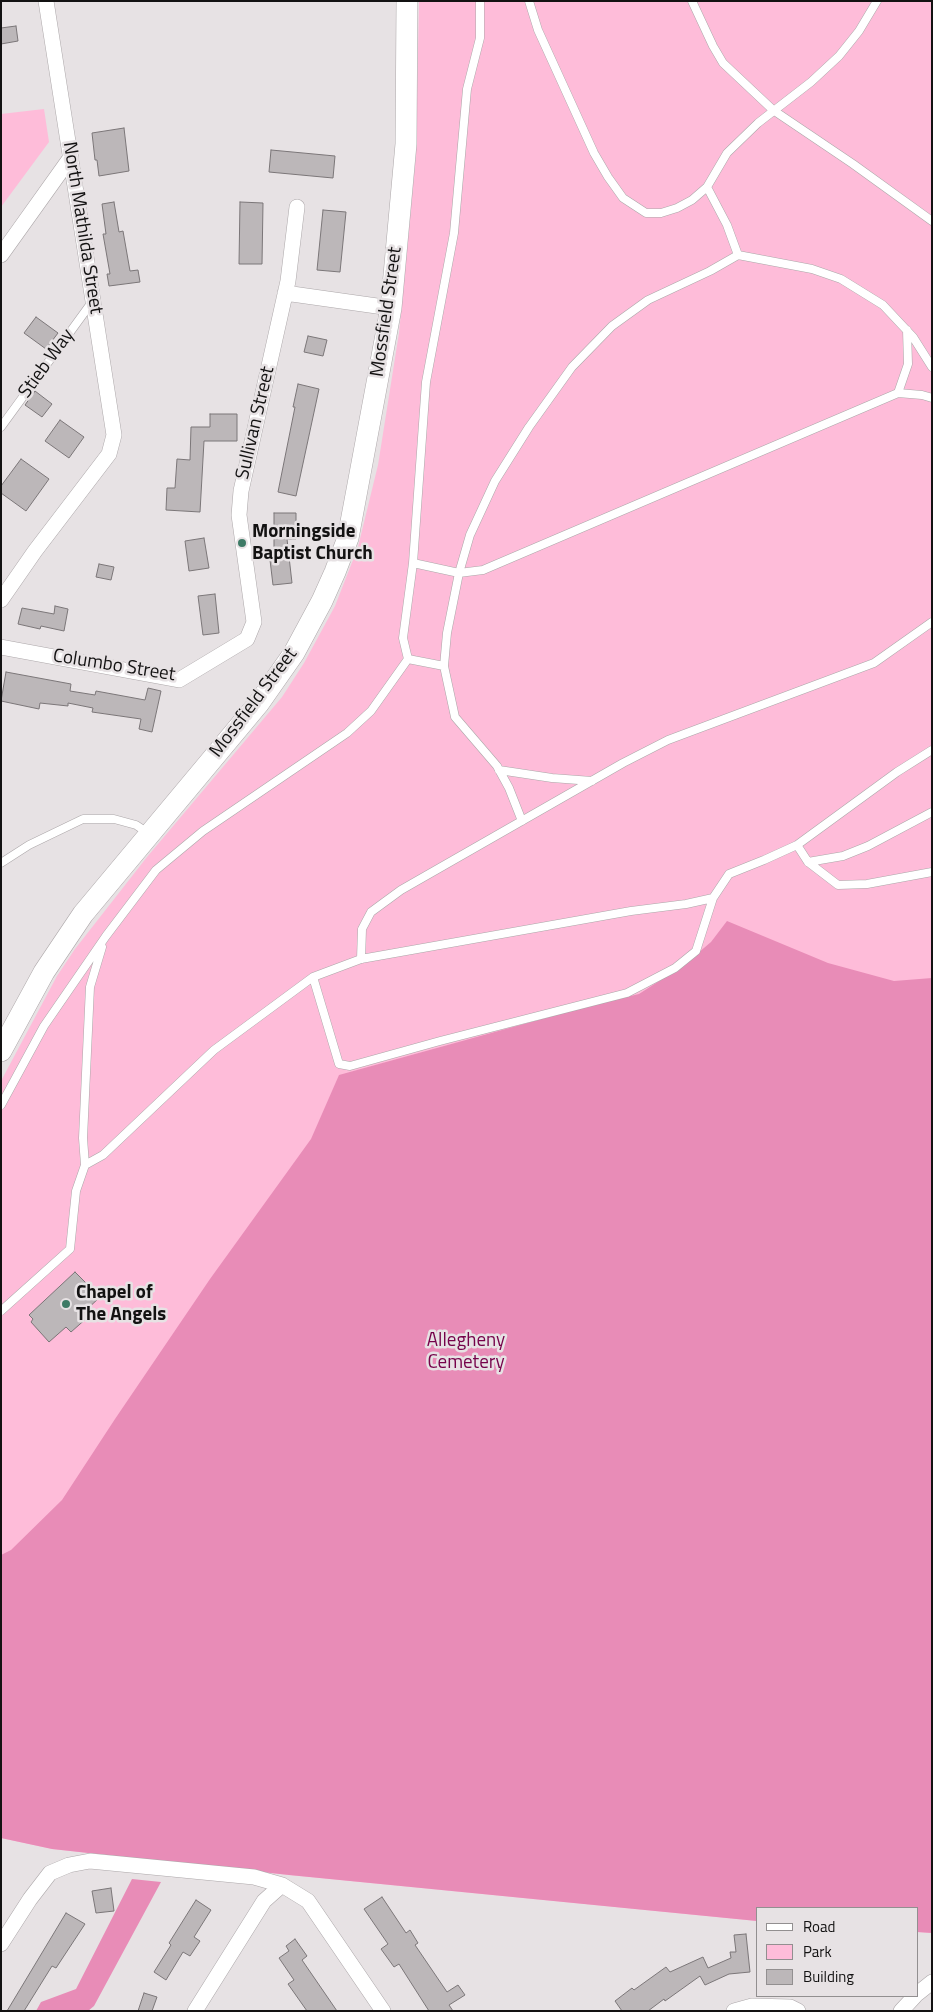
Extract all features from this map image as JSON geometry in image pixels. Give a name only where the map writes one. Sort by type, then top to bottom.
[{"type":"street","name":"North Mathilda Street","points":[[1,600],[35,551],[109,454],[114,435],[46,1]]},
{"type":"street","name":"Mossfield Street","points":[[1,1051],[44,972],[83,914],[259,703],[294,653],[322,600],[348,538],[391,308],[406,144],[407,1]]},
{"type":"street","points":[[1,255],[71,157]]},
{"type":"street","name":"Sullivan Street","points":[[246,639],[254,622],[239,515],[241,491],[288,281],[297,207]]},
{"type":"street","points":[[285,293],[391,308]]},
{"type":"street","name":"Columbo Street","points":[[1,647],[179,680],[246,639]]},
{"type":"street","points":[[1,1944],[30,1899],[50,1873],[69,1865],[90,1861],[254,1877],[282,1885],[308,1901],[383,2011]]},
{"type":"street","points":[[195,2011],[264,1901],[282,1885]]},
{"type":"street","points":[[918,1993],[932,1982]]},
{"type":"street","points":[[901,2011],[914,1997]]},
{"type":"street","points":[[734,2011],[752,2006],[790,2007],[798,2011]]},
{"type":"lane","points":[[1,1105],[44,1026],[113,926],[156,870],[203,831],[347,732],[371,711],[408,659],[403,638],[413,563],[426,382],[454,233],[467,89],[480,38],[480,1]]},
{"type":"lane","points":[[529,1],[538,30],[594,153],[623,198],[646,213],[660,213],[677,208],[692,200],[706,187],[727,153],[773,110],[811,82],[839,56],[859,32],[877,1]]},
{"type":"lane","points":[[692,1],[723,63],[773,110],[932,221]]},
{"type":"lane","points":[[706,187],[727,225],[738,255]]},
{"type":"lane","points":[[522,821],[499,770],[455,717],[444,666],[447,633],[459,573],[470,536],[495,481],[529,427],[572,367],[612,326],[648,300],[710,271],[738,255],[812,269],[841,279],[883,305],[907,330],[932,367]]},
{"type":"lane","name":"Stieb Way","points":[[1,428],[94,300]]},
{"type":"lane","points":[[898,393],[906,375],[908,364],[907,330]]},
{"type":"lane","points":[[413,563],[459,573],[483,570],[898,393],[922,395],[932,398]]},
{"type":"lane","points":[[361,959],[362,929],[371,912],[401,890],[668,740],[874,663],[932,622]]},
{"type":"lane","points":[[408,659],[444,666]]},
{"type":"lane","points":[[313,977],[339,1064],[350,1066],[449,1038],[627,993],[675,968],[696,951],[714,898],[729,874],[797,845],[896,772],[932,750]]},
{"type":"lane","points":[[499,770],[552,778],[592,781]]},
{"type":"lane","points":[[808,862],[843,856],[868,846],[932,812]]},
{"type":"lane","points":[[1,863],[29,845],[83,819],[114,819],[136,825],[150,834]]},
{"type":"lane","points":[[797,845],[808,862],[838,885],[867,884],[932,872]]},
{"type":"lane","points":[[85,1165],[104,1155],[214,1050],[313,977],[361,959],[714,898]]},
{"type":"lane","points":[[1,1311],[56,1264],[70,1249],[76,1191],[85,1165],[83,1138],[90,987],[100,952],[113,926]]},
{"type":"green space","name":"Allegheny Cemetery","points":[[419,1],[932,1],[932,1933],[918,1932],[918,1907],[756,1907],[756,1921],[289,1875],[52,1849],[1,1838],[1,1081],[57,976],[75,949],[147,857],[282,697],[304,663],[335,606],[358,547],[378,465],[399,333],[416,154]]},
{"type":"green space","points":[[44,109],[49,142],[1,207],[1,114]]},
{"type":"green space","points":[[727,921],[828,963],[894,981],[932,978],[932,1933],[918,1932],[918,1907],[756,1907],[756,1921],[289,1875],[52,1849],[1,1838],[1,1555],[11,1550],[62,1500],[210,1279],[311,1139],[339,1075],[639,994],[684,965],[711,942]]},
{"type":"green space","points":[[132,1879],[161,1882],[94,2006],[88,2011],[36,2011],[41,2002],[76,1989]]},
{"type":"building","points":[[16,26],[18,41],[1,44],[1,28]]},
{"type":"building","points":[[124,128],[129,171],[99,176],[92,133]]},
{"type":"building","points":[[271,150],[335,156],[333,178],[269,172]]},
{"type":"building","points":[[114,202],[119,232],[123,231],[130,271],[138,270],[140,282],[109,286],[107,274],[110,274],[103,234],[106,234],[102,204]]},
{"type":"building","points":[[240,202],[263,203],[262,264],[239,264]]},
{"type":"building","points":[[323,210],[346,212],[340,272],[317,270]]},
{"type":"building","points":[[36,317],[58,333],[46,349],[24,333]]},
{"type":"building","points":[[308,336],[327,340],[323,356],[304,352]]},
{"type":"building","points":[[298,384],[319,389],[296,496],[278,492]]},
{"type":"building","points":[[35,391],[52,404],[42,417],[25,405]]},
{"type":"building","points":[[210,414],[237,414],[237,441],[204,441],[200,512],[166,510],[167,488],[175,488],[177,459],[190,460],[191,427],[210,427]]},
{"type":"building","points":[[60,420],[84,437],[69,458],[45,441]]},
{"type":"building","points":[[21,459],[49,479],[26,511],[1,493],[1,486]]},
{"type":"building","points":[[274,513],[296,513],[296,539],[287,539],[292,583],[273,585],[270,560],[274,559]]},
{"type":"building","points":[[204,538],[209,568],[189,571],[185,541]]},
{"type":"building","points":[[99,564],[114,567],[111,580],[96,577]]},
{"type":"building","points":[[215,594],[219,633],[203,635],[198,596]]},
{"type":"building","points":[[55,606],[68,609],[64,631],[41,626],[40,629],[18,624],[22,608],[54,614]]},
{"type":"building","points":[[6,672],[71,684],[70,691],[95,695],[96,691],[145,700],[148,688],[161,691],[152,732],[139,729],[141,719],[92,712],[93,708],[68,703],[68,706],[40,703],[39,709],[1,701]]},
{"type":"building","name":"Chapel of The Angels","points":[[75,1272],[100,1297],[84,1312],[88,1317],[71,1332],[66,1327],[49,1342],[31,1322],[33,1319],[29,1315]]},
{"type":"building","points":[[111,1888],[114,1911],[96,1913],[92,1891]]},
{"type":"building","points":[[382,1897],[406,1933],[410,1930],[418,1943],[415,1945],[447,1992],[458,1985],[465,1995],[449,2005],[453,2011],[429,2011],[399,1964],[394,1967],[381,1949],[388,1944],[364,1909]]},
{"type":"building","points":[[196,1900],[211,1910],[194,1937],[200,1941],[190,1956],[183,1952],[166,1980],[154,1972],[171,1945],[169,1943]]},
{"type":"building","points":[[66,1913],[85,1924],[56,1968],[52,1966],[24,2011],[7,2011]]},
{"type":"building","points":[[746,1934],[750,1972],[729,1974],[705,1985],[700,1976],[648,2011],[622,2011],[615,2001],[666,1967],[670,1972],[703,1957],[708,1968],[731,1958],[730,1952],[736,1952],[734,1935]]},
{"type":"building","points":[[295,1939],[307,1956],[302,1960],[337,2011],[307,2011],[288,1984],[294,1980],[279,1958],[289,1951],[286,1946]]},
{"type":"building","points":[[144,1993],[157,1997],[152,2011],[138,2011]]},
{"type":"place","name":"Morningside Baptist Church","points":[[242,543]]},
{"type":"place","name":"Chapel of The Angels","points":[[66,1304]]}]
